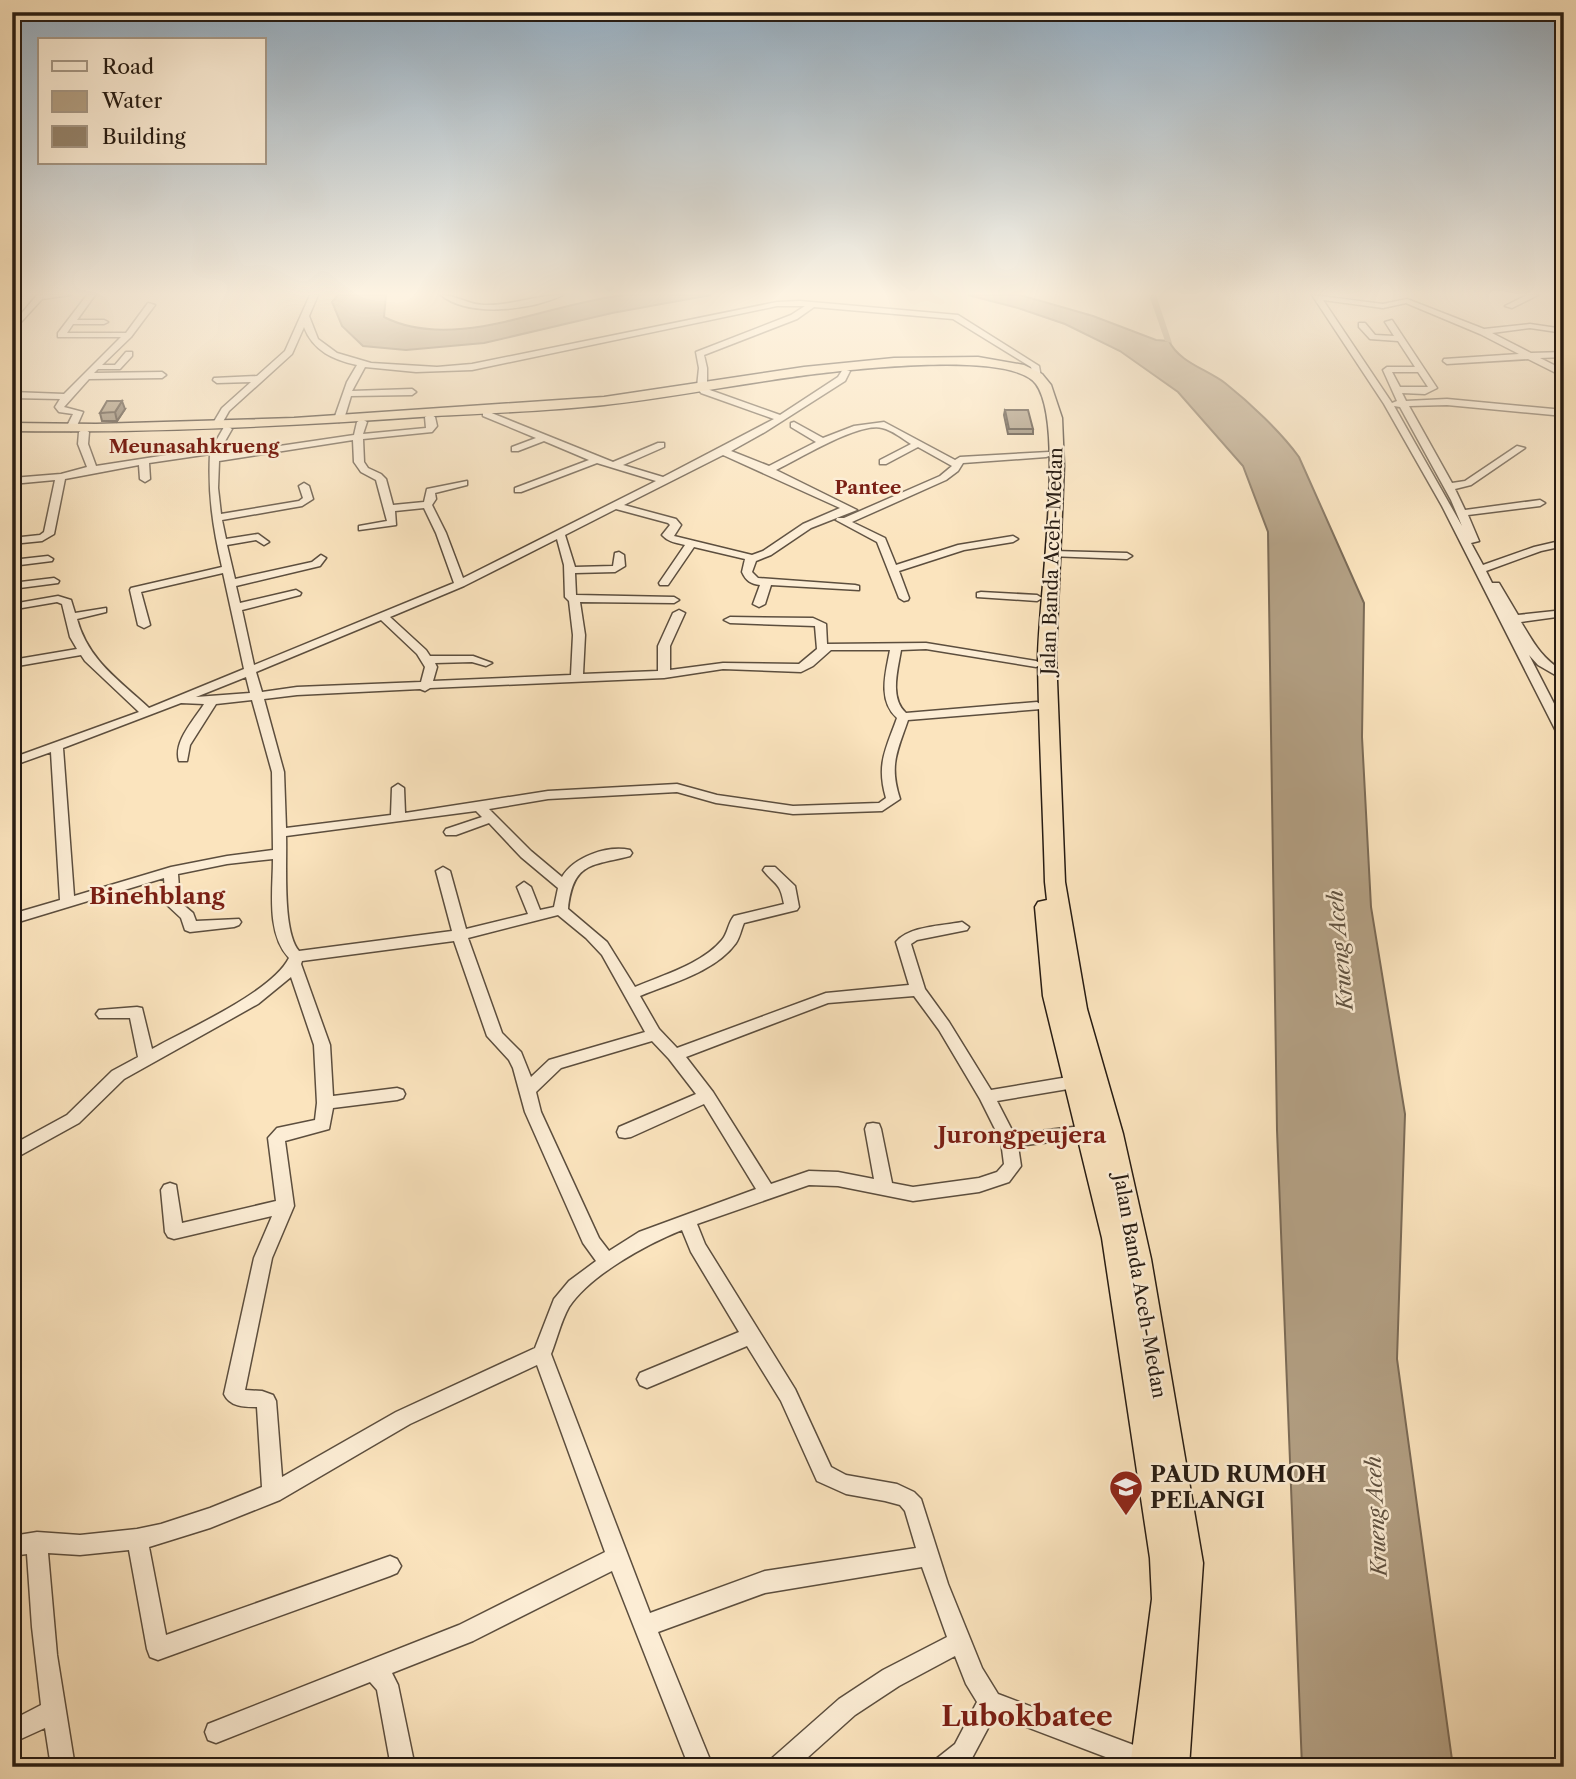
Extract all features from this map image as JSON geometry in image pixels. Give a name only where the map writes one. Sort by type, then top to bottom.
[{"type":"highway","name":"Jalan Banda Aceh-Medan","points":[[13,431],[222,427],[360,429],[430,414],[486,414],[627,403],[764,378]]},
{"type":"highway","name":"Jalan Banda Aceh-Medan","points":[[222,427],[604,401],[790,378]]},
{"type":"highway","name":"Jalan Banda Aceh-Medan","points":[[1021,378],[1028,382],[1034,391],[1046,454],[1047,655],[1055,882],[1076,1009],[1111,1135],[1138,1259],[1139,1325]]},
{"type":"highway","name":"Jalan Banda Aceh-Medan","points":[[1038,378],[1044,385],[1055,418],[1057,490],[1037,598],[1036,664],[1041,853],[1054,996],[1074,1082],[1090,1131],[1139,1325],[1186,1563],[1187,1590],[1156,1765]]},
{"type":"street","points":[[86,378],[66,397],[59,409],[79,414],[77,430],[92,469]]},
{"type":"street","points":[[339,419],[346,394],[355,378]]},
{"type":"street","points":[[703,378],[702,389],[781,418]]},
{"type":"street","points":[[12,762],[147,713],[460,584],[723,451],[842,378]]},
{"type":"street","points":[[1371,378],[1447,506],[1533,679],[1564,735]]},
{"type":"street","points":[[1392,378],[1403,404],[1462,513],[1485,568],[1540,662],[1564,677]]},
{"type":"street","points":[[1398,390],[1433,390],[1427,378]]},
{"type":"street","points":[[216,380],[257,379]]},
{"type":"street","points":[[257,379],[225,410],[215,455],[213,488],[220,543],[229,584],[278,772],[281,926],[322,1045],[325,1103],[323,1125],[283,1133],[276,1138],[285,1206],[263,1258],[234,1394],[242,1399],[266,1401],[273,1493]]},
{"type":"street","points":[[346,394],[412,392]]},
{"type":"street","points":[[12,395],[66,397]]},
{"type":"street","points":[[1388,404],[1447,402],[1562,414]]},
{"type":"street","points":[[486,414],[541,439],[662,480]]},
{"type":"street","points":[[769,470],[855,428],[875,424],[884,425],[916,445],[956,464]]},
{"type":"street","points":[[794,425],[825,443]]},
{"type":"street","points":[[12,481],[61,477],[144,461],[215,455],[360,429],[361,467],[380,476],[391,523],[363,528]]},
{"type":"street","points":[[515,449],[541,439]]},
{"type":"street","points":[[614,465],[661,445]]},
{"type":"street","points":[[883,462],[916,445]]},
{"type":"street","points":[[1448,487],[1468,483],[1520,449]]},
{"type":"street","points":[[723,451],[861,514]]},
{"type":"street","points":[[845,522],[943,478],[955,470],[956,464],[962,459],[1046,454]]},
{"type":"street","points":[[518,490],[597,460]]},
{"type":"street","points":[[144,461],[145,479]]},
{"type":"street","points":[[12,541],[42,538],[49,534],[61,477]]},
{"type":"street","points":[[427,505],[431,499],[430,491],[464,483]]},
{"type":"street","points":[[216,518],[302,503],[308,499],[304,486]]},
{"type":"street","points":[[1462,513],[1540,503]]},
{"type":"street","points":[[389,508],[427,505]]},
{"type":"street","points":[[427,505],[441,533],[460,584]]},
{"type":"street","points":[[612,505],[672,521],[676,525],[667,537],[751,558],[767,553],[807,526],[849,509]]},
{"type":"street","points":[[831,515],[881,540],[904,598]]},
{"type":"street","points":[[560,534],[571,570],[570,597],[574,599],[579,635],[577,678]]},
{"type":"street","points":[[220,543],[255,537],[264,542]]},
{"type":"street","points":[[892,570],[962,547],[1013,539]]},
{"type":"street","points":[[1485,568],[1538,548],[1564,543]]},
{"type":"street","points":[[664,583],[691,544]]},
{"type":"street","points":[[1046,554],[1127,555]]},
{"type":"street","points":[[571,570],[615,569],[620,566],[619,555]]},
{"type":"street","points":[[229,584],[316,564],[321,558]]},
{"type":"street","points":[[751,558],[747,572],[750,578],[855,588]]},
{"type":"street","points":[[12,563],[48,559]]},
{"type":"street","points":[[144,625],[135,590],[226,569]]},
{"type":"street","points":[[12,586],[54,581]]},
{"type":"street","points":[[759,604],[767,581]]},
{"type":"street","points":[[235,608],[296,593]]},
{"type":"street","points":[[981,595],[1037,598]]},
{"type":"street","points":[[16,606],[61,599],[67,602],[76,637],[84,651],[95,665],[147,713]]},
{"type":"street","points":[[574,599],[674,600]]},
{"type":"street","points":[[71,617],[102,610]]},
{"type":"street","points":[[664,674],[664,646],[679,613]]},
{"type":"street","points":[[1515,619],[1564,613]]},
{"type":"street","points":[[383,616],[422,652],[427,660],[431,667],[425,687]]},
{"type":"street","points":[[177,700],[212,701],[297,691],[664,674],[723,666],[801,668],[810,664],[822,649],[820,624],[813,621],[730,620]]},
{"type":"street","points":[[896,646],[890,699],[893,708],[903,717],[1037,706]]},
{"type":"street","points":[[822,649],[926,646],[1036,664]]},
{"type":"street","points":[[12,664],[84,651]]},
{"type":"street","points":[[427,660],[473,659],[486,663]]},
{"type":"street","points":[[183,758],[184,745],[212,701]]},
{"type":"street","points":[[278,833],[548,795],[682,788],[716,799],[793,810],[882,807],[893,799],[888,783],[887,763],[903,717]]},
{"type":"street","points":[[57,746],[67,902]]},
{"type":"street","points":[[398,788],[398,817]]},
{"type":"street","points":[[479,806],[526,854],[563,885]]},
{"type":"street","points":[[451,832],[491,818]]},
{"type":"street","points":[[561,910],[563,885],[574,869],[610,855],[625,853]]},
{"type":"street","points":[[12,919],[172,871],[227,860],[280,855]]},
{"type":"street","points":[[632,994],[718,952],[732,938],[739,919],[792,907],[788,886],[770,870]]},
{"type":"street","points":[[172,871],[173,904],[188,916],[190,927],[234,922]]},
{"type":"street","points":[[443,871],[467,957],[495,1036],[515,1056],[533,1112],[592,1243],[608,1262]]},
{"type":"street","points":[[524,887],[536,917]]},
{"type":"street","points":[[561,910],[606,950],[659,1043],[675,1055],[707,1096],[766,1192]]},
{"type":"street","points":[[12,1153],[73,1119],[118,1076],[146,1058],[253,1000],[270,988],[295,961],[462,935],[561,910]]},
{"type":"street","points":[[701,1767],[617,1557],[542,1354],[566,1296],[608,1262],[645,1237],[687,1220],[801,1180],[819,1177],[913,1194],[995,1180],[1013,1166],[1009,1141],[987,1097],[944,1026],[918,990],[904,940],[961,927]]},
{"type":"street","points":[[675,1055],[826,998],[918,990]]},
{"type":"street","points":[[104,1014],[137,1013],[146,1058]]},
{"type":"street","points":[[528,1090],[555,1064],[656,1034]]},
{"type":"street","points":[[987,1097],[1074,1082]]},
{"type":"street","points":[[325,1103],[397,1094]]},
{"type":"street","points":[[625,1132],[707,1096]]},
{"type":"street","points":[[873,1129],[884,1188]]},
{"type":"street","points":[[1009,1141],[1090,1131]]},
{"type":"street","points":[[170,1190],[174,1232],[285,1206]]},
{"type":"street","points":[[687,1220],[697,1247],[792,1402],[824,1474],[834,1483],[896,1494],[910,1500],[960,1642],[974,1676],[990,1702],[1156,1765]]},
{"type":"street","points":[[647,1379],[750,1336]]},
{"type":"street","points":[[12,1546],[37,1542],[80,1545],[137,1539],[173,1530],[273,1493],[403,1418],[542,1354]]},
{"type":"street","points":[[137,1539],[158,1649],[390,1566]]},
{"type":"street","points":[[37,1542],[38,1581],[52,1712],[63,1767]]},
{"type":"street","points":[[644,1626],[765,1582],[928,1556]]},
{"type":"street","points":[[216,1732],[465,1633],[617,1557]]},
{"type":"street","points":[[779,1767],[847,1707],[891,1678],[960,1642]]},
{"type":"street","points":[[374,1670],[387,1685],[403,1767]]},
{"type":"street","points":[[944,1767],[963,1752],[990,1702]]},
{"type":"street","points":[[12,1732],[52,1712]]},
{"type":"water","name":"Krueng Aceh","points":[[1158,378],[1217,378],[1244,399],[1283,438],[1299,457],[1364,603],[1362,737],[1371,907],[1405,1114],[1397,1359],[1453,1767],[1302,1767],[1277,1130],[1268,532],[1243,466],[1178,392]]},
{"type":"building","points":[[107,401],[122,401],[115,412],[100,413]]},
{"type":"building","points":[[1005,410],[1028,410],[1033,429],[1009,429]]},
{"type":"place","name":"PAUD RUMOH PELANGI","points":[[1126,1517]]},
{"type":"district","name":"Meunasahkrueng","points":[[194,446]]},
{"type":"district","name":"Pantee","points":[[868,487]]},
{"type":"district","name":"Binehblang","points":[[157,896]]},
{"type":"district","name":"Jurongpeujera","points":[[1022,1135]]},
{"type":"district","name":"Lubokbatee","points":[[1027,1716]]}]
